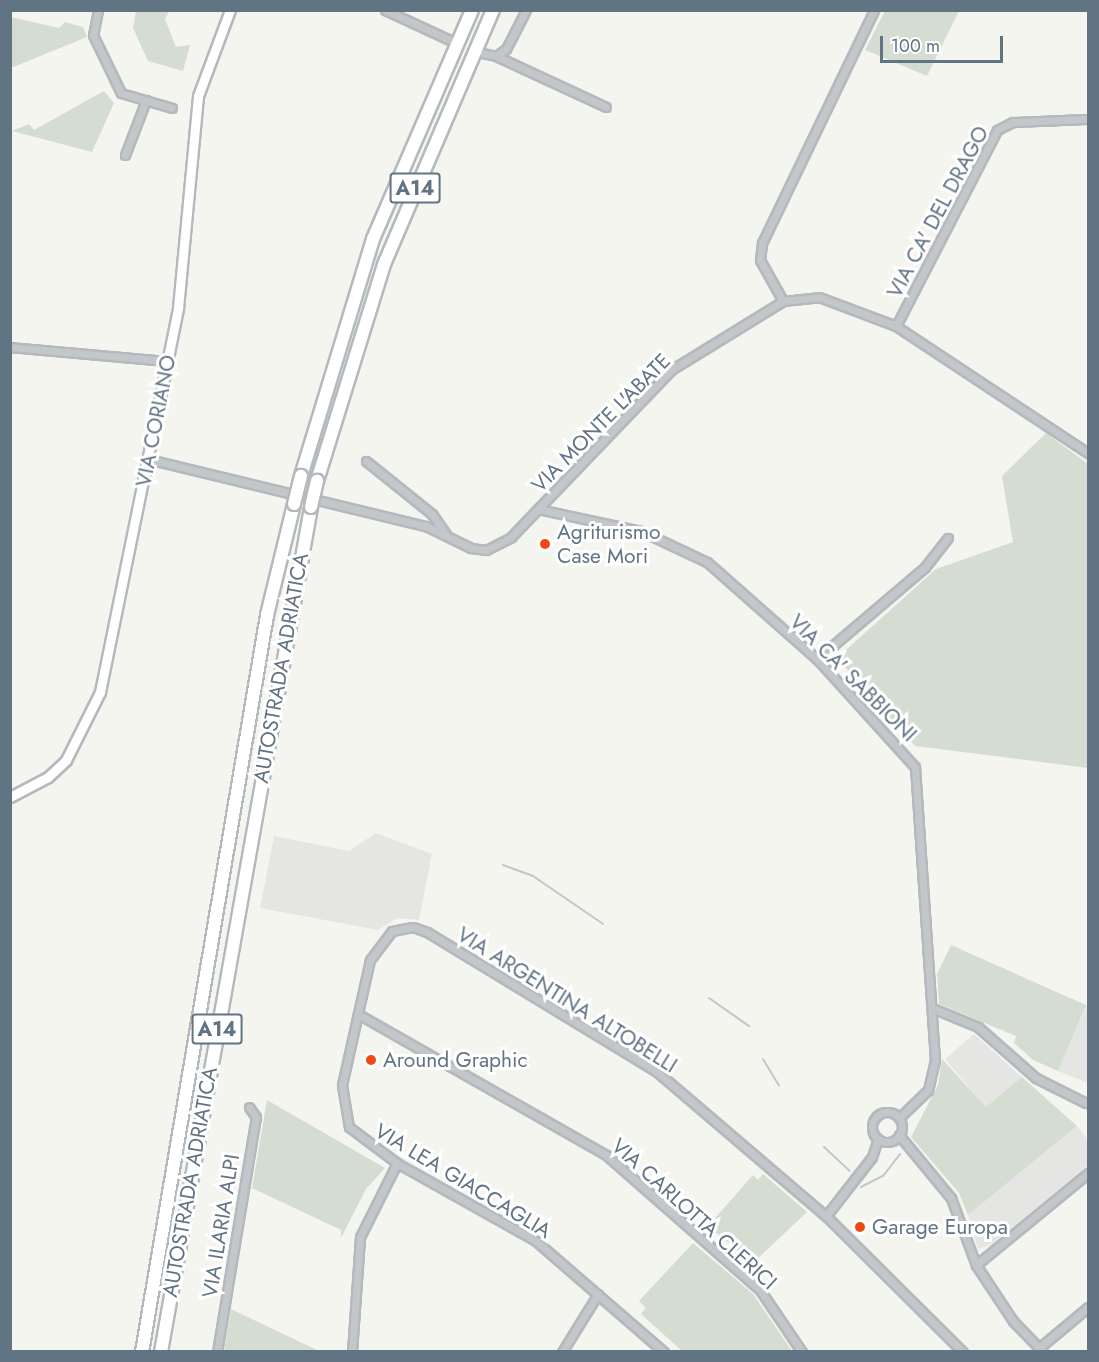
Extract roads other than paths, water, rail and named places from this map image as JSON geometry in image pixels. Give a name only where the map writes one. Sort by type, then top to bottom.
[{"type":"highway","name":"AUTOSTRADA ADRIATICA","points":[[142,1352],[267,615],[294,504],[373,239],[472,10]]},
{"type":"highway","name":"AUTOSTRADA ADRIATICA","points":[[161,1352],[289,606],[317,481],[385,262],[493,10]]},
{"type":"main road","name":"VIA CORIANO","points":[[10,797],[48,777],[66,760],[91,716],[168,361],[186,248],[198,96],[230,10]]},
{"type":"street","points":[[98,10],[93,35],[121,93],[172,108]]},
{"type":"street","points":[[385,10],[450,40]]},
{"type":"street","points":[[496,56],[515,36],[526,10]]},
{"type":"street","points":[[783,302],[760,260],[762,243],[874,10]]},
{"type":"street","points":[[482,53],[496,56],[606,107]]},
{"type":"street","points":[[124,154],[146,100]]},
{"type":"street","name":"VIA CA' DEL DRAGO","points":[[896,326],[997,130],[1013,122],[1089,120]]},
{"type":"street","name":"VIA CA' DEL DRAGO","points":[[783,302],[819,297],[896,326],[1089,453]]},
{"type":"street","name":"VIA MONTE L'ABATE","points":[[148,459],[446,534],[471,548],[486,550],[511,537],[671,370],[783,302]]},
{"type":"street","points":[[10,347],[168,361]]},
{"type":"street","name":"VIA MONTE L'ABATE","points":[[366,461],[432,514],[446,534]]},
{"type":"street","name":"VIA CA' SABBIONI","points":[[538,509],[641,531],[707,562],[817,659],[915,767],[932,1008],[934,1073],[916,1105],[899,1118]]},
{"type":"street","points":[[817,659],[925,567],[948,538]]},
{"type":"street","name":"VIA ARGENTINA ALTOBELLI","points":[[370,960],[392,931],[413,927],[427,932],[656,1071],[826,1216],[963,1352]]},
{"type":"street","name":"VIA LEA GIACCAGLIA","points":[[370,960],[342,1085],[345,1116],[362,1140],[536,1241],[664,1352]]},
{"type":"street","points":[[932,1008],[978,1027],[1036,1078],[1086,1104]]},
{"type":"street","name":"VIA CARLOTTA CLERICI","points":[[358,1014],[606,1155],[760,1290],[802,1352]]},
{"type":"street","name":"VIA ILARIA ALPI","points":[[216,1352],[256,1117],[249,1107]]},
{"type":"street","points":[[878,1140],[872,1131],[876,1117],[885,1112],[899,1118],[899,1135],[951,1198],[976,1265],[1041,1350],[1089,1307]]},
{"type":"street","points":[[878,1140],[892,1141],[899,1135]]},
{"type":"street","points":[[826,1216],[872,1157],[878,1140]]},
{"type":"street","points":[[352,1352],[360,1237],[397,1162]]},
{"type":"street","points":[[976,1265],[1089,1173]]},
{"type":"street","points":[[562,1352],[598,1294]]},
{"type":"waterway","points":[[503,865],[533,876],[603,924]]},
{"type":"waterway","points":[[709,998],[749,1026]]},
{"type":"waterway","points":[[763,1059],[779,1086]]},
{"type":"waterway","points":[[824,1147],[850,1171]]},
{"type":"waterway","points":[[861,1187],[883,1176],[900,1154]]},
{"type":"place","name":"Agriturismo Case Mori","points":[[545,544]]},
{"type":"place","name":"Around Graphic","points":[[371,1060]]},
{"type":"place","name":"Garage Europa","points":[[860,1227]]}]
